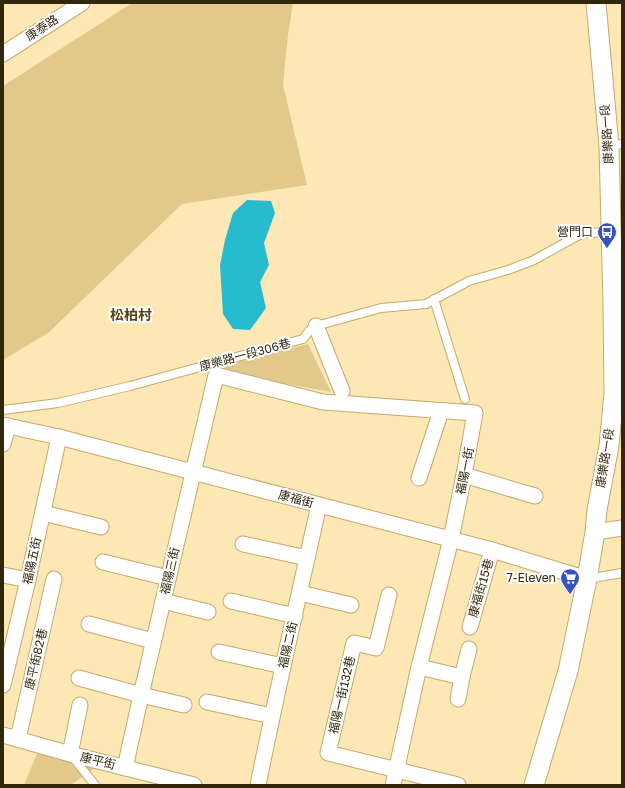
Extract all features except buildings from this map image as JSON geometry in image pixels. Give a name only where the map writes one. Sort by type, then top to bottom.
[{"type":"street","name":"康泰路","points":[[3,54],[82,3]]},
{"type":"street","name":"康樂路一段","points":[[534,785],[568,671],[587,579],[597,510],[618,391],[611,231],[615,145],[596,3]]},
{"type":"street","points":[[316,326],[342,390]]},
{"type":"street","name":"福陽一街","points":[[216,374],[323,402],[475,413],[451,539],[419,667],[393,785]]},
{"type":"street","name":"福陽三街","points":[[125,768],[216,374]]},
{"type":"street","points":[[419,478],[441,411]]},
{"type":"street","points":[[3,444],[6,426]]},
{"type":"street","name":"康福街","points":[[6,426],[59,437],[451,539],[587,579]]},
{"type":"street","name":"福陽五街","points":[[3,685],[28,580],[59,437]]},
{"type":"street","points":[[464,475],[535,496]]},
{"type":"street","name":"福陽二街","points":[[258,785],[319,505]]},
{"type":"street","points":[[43,513],[101,527]]},
{"type":"street","points":[[595,532],[622,528]]},
{"type":"street","points":[[243,544],[307,558]]},
{"type":"street","name":"康福街15巷","points":[[470,627],[492,550]]},
{"type":"street","points":[[104,562],[168,578]]},
{"type":"street","points":[[3,575],[28,580]]},
{"type":"street","name":"康平街82巷","points":[[18,739],[54,579]]},
{"type":"street","points":[[300,593],[351,605]]},
{"type":"street","name":"福陽一街132巷","points":[[389,595],[376,648],[354,643],[328,753],[397,770]]},
{"type":"street","points":[[163,601],[208,612]]},
{"type":"street","points":[[231,601],[295,616]]},
{"type":"street","points":[[89,624],[154,641]]},
{"type":"street","points":[[458,698],[470,649]]},
{"type":"street","points":[[219,652],[283,666]]},
{"type":"street","points":[[419,667],[462,677]]},
{"type":"street","points":[[79,678],[184,705]]},
{"type":"street","points":[[207,702],[272,716]]},
{"type":"street","points":[[70,754],[80,705]]},
{"type":"street","name":"康平街","points":[[3,735],[70,754],[194,785]]},
{"type":"street","points":[[397,770],[458,785]]},
{"type":"lane","name":"康樂路一段306巷","points":[[3,410],[58,403],[130,386],[303,339],[310,330],[316,326],[381,308],[426,304],[469,281],[508,270],[534,260],[581,234],[611,231]]},
{"type":"lane","points":[[434,299],[465,399]]},
{"type":"lane","points":[[587,579],[622,573]]},
{"type":"lane","points":[[70,754],[95,785]]},
{"type":"shaded area","points":[[132,3],[293,3],[283,85],[307,185],[182,204],[48,333],[3,360],[3,86]]},
{"type":"shaded area","points":[[308,344],[331,392],[219,372],[217,367]]},
{"type":"shaded area","points":[[39,749],[95,768],[71,785],[24,785]]},
{"type":"water","points":[[247,200],[271,201],[275,213],[264,243],[269,265],[260,282],[266,308],[250,330],[233,329],[223,314],[220,265],[225,240],[233,213]]},
{"type":"place","name":"營門口","points":[[607,249]]},
{"type":"place","name":"7-Eleven","points":[[570,595]]},
{"type":"district","name":"松柏村","points":[[131,315]]}]
